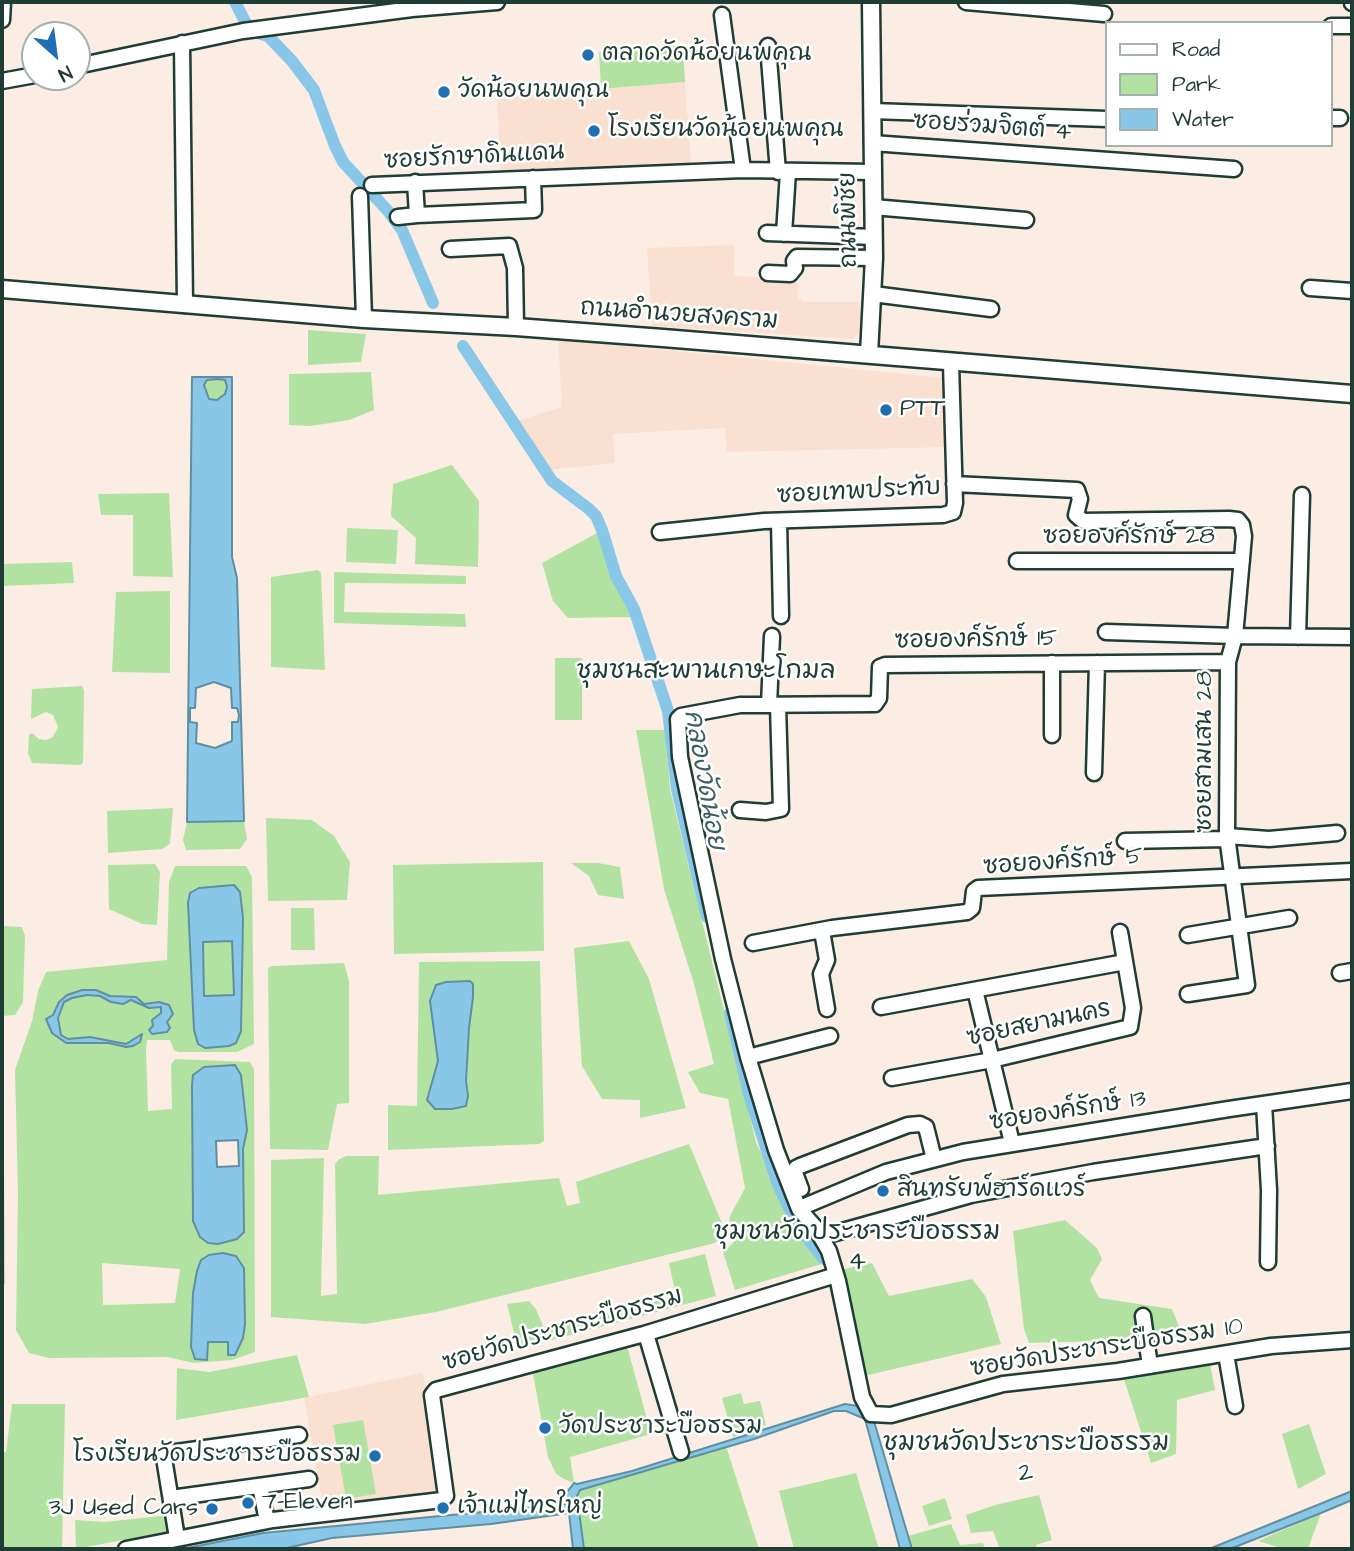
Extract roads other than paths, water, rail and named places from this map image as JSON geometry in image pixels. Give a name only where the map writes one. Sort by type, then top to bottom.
[{"type":"street","points":[[2,20],[3,2]]},
{"type":"street","points":[[91,63],[243,31],[412,9],[496,2]]},
{"type":"street","name":"ถนนพิชัย","points":[[869,354],[874,258],[871,2]]},
{"type":"street","points":[[966,2],[1104,14]]},
{"type":"street","points":[[722,15],[743,170]]},
{"type":"street","points":[[1333,26],[1352,26]]},
{"type":"street","points":[[182,43],[185,305]]},
{"type":"street","points":[[768,46],[783,172],[784,234]]},
{"type":"street","points":[[2,81],[21,78]]},
{"type":"street","points":[[872,111],[1106,119]]},
{"type":"street","name":"ซอยร่วมจิตต์ 4","points":[[872,144],[992,150],[1234,169]]},
{"type":"street","name":"ซอยรักษาดินแดน","points":[[372,185],[743,170],[872,172]]},
{"type":"street","points":[[398,217],[534,210],[533,178]]},
{"type":"street","points":[[415,182],[417,215]]},
{"type":"street","points":[[360,196],[364,319]]},
{"type":"street","points":[[873,207],[1026,220]]},
{"type":"street","points":[[767,233],[874,237]]},
{"type":"street","points":[[450,249],[509,246],[515,268],[516,327]]},
{"type":"street","points":[[768,273],[790,274],[795,268],[794,261],[797,257],[874,258]]},
{"type":"street","points":[[1310,288],[1352,291]]},
{"type":"street","name":"ถนนอำนวยสงคราม","points":[[8,290],[364,319],[516,327],[869,354],[951,363],[1352,394]]},
{"type":"street","points":[[873,294],[991,309]]},
{"type":"street","name":"ซอยเทพประทับ","points":[[660,532],[779,521],[943,515],[953,512],[951,363]]},
{"type":"street","name":"ซอยองค์รักษ์ 28","points":[[954,484],[1077,490],[1080,499],[1076,515],[1083,521],[1238,520],[1244,530],[1235,636]]},
{"type":"street","points":[[1298,637],[1302,495]]},
{"type":"street","points":[[779,521],[781,616]]},
{"type":"street","name":"ซอยองค์รักษ์ 28","points":[[1017,561],[1242,561]]},
{"type":"street","points":[[1106,632],[1352,637]]},
{"type":"street","points":[[740,810],[766,812],[780,809],[772,636]]},
{"type":"street","name":"ซอยสามเสน 28","points":[[1188,995],[1247,985],[1227,837],[1228,662],[1235,636]]},
{"type":"street","name":"ซอยองค์รักษ์ 15","points":[[748,1057],[680,757],[678,719],[684,715],[729,707],[876,704],[879,698],[880,667],[885,665],[1228,662]]},
{"type":"street","points":[[1052,663],[1052,735]]},
{"type":"street","points":[[1094,773],[1097,663]]},
{"type":"street","points":[[1125,841],[1227,837],[1269,839],[1337,833]]},
{"type":"street","name":"ซอยองค์รักษ์ 5","points":[[753,943],[967,912],[972,908],[978,888],[1352,871]]},
{"type":"street","points":[[1188,934],[1289,918]]},
{"type":"street","points":[[822,931],[827,960],[821,974],[827,1009]]},
{"type":"street","name":"ซอยสยามนคร","points":[[891,1078],[992,1060],[1130,1027],[1133,1008],[1119,932]]},
{"type":"street","name":"ซอยสยามนคร","points":[[881,1007],[1125,962]]},
{"type":"street","points":[[975,990],[1012,1143]]},
{"type":"street","points":[[830,1036],[748,1057],[776,1150],[823,1240],[837,1278]]},
{"type":"street","name":"ซอยองค์รักษ์ 13","points":[[805,1209],[886,1172],[934,1158],[1012,1143],[1352,1091]]},
{"type":"street","points":[[1264,1104],[1268,1262]]},
{"type":"street","points":[[805,1209],[796,1168],[908,1125],[920,1124],[926,1127],[934,1158]]},
{"type":"street","points":[[823,1240],[873,1222],[971,1195],[1093,1172],[1267,1146]]},
{"type":"street","name":"ซอยวัดประชาระบือธรรม","points":[[126,1549],[267,1521],[442,1500],[446,1496],[432,1395],[436,1390],[646,1334],[837,1278]]},
{"type":"street","name":"ซอยวัดประชาระบือธรรม 10","points":[[837,1278],[862,1397],[871,1414],[891,1415],[1003,1384],[1150,1366],[1271,1346],[1352,1340]]},
{"type":"street","points":[[1143,1317],[1150,1366]]},
{"type":"street","points":[[646,1334],[681,1452]]},
{"type":"street","points":[[1226,1354],[1235,1406]]},
{"type":"street","points":[[177,1538],[164,1458],[169,1453],[299,1436]]},
{"type":"street","points":[[171,1498],[309,1479]]},
{"type":"street","points":[[260,1486],[267,1521]]},
{"type":"water","points":[[192,377],[232,377],[232,557],[237,578],[244,821],[187,822]],"holes":[[[207,380],[225,380],[225,394],[217,400],[209,399],[204,385]],[[214,682],[231,688],[232,708],[237,708],[239,715],[238,722],[232,722],[232,741],[215,748],[196,743],[197,723],[190,722],[190,708],[195,708],[196,688]]]},
{"type":"water","points":[[234,885],[240,892],[243,918],[241,1031],[236,1043],[229,1046],[205,1048],[198,1044],[194,1030],[188,903],[190,893],[199,888]],"holes":[[[232,941],[234,995],[204,996],[203,942]]]},
{"type":"water","points":[[470,981],[473,984],[473,997],[466,1106],[435,1109],[427,1100],[438,1061],[430,1001],[436,985]]},
{"type":"water","points":[[82,990],[96,990],[110,996],[136,997],[144,1004],[159,1002],[169,1005],[173,1014],[167,1022],[170,1028],[167,1032],[152,1034],[149,1030],[153,1026],[152,1020],[161,1013],[161,1007],[149,1008],[131,1000],[123,1004],[100,996],[87,995],[64,1002],[58,1018],[61,1035],[68,1039],[90,1037],[126,1044],[142,1034],[140,1042],[126,1047],[109,1043],[66,1043],[52,1033],[46,1019],[53,1015],[59,1002],[67,995]]},
{"type":"water","points":[[235,1065],[241,1075],[247,1130],[243,1149],[244,1232],[237,1239],[218,1244],[208,1243],[200,1237],[193,1221],[192,1085],[193,1075],[204,1067]],"holes":[[[238,1140],[239,1166],[217,1167],[216,1141]]]},
{"type":"water","points":[[223,1253],[236,1256],[244,1268],[243,1338],[235,1355],[228,1355],[228,1342],[208,1342],[207,1360],[195,1359],[191,1347],[193,1293],[197,1271],[201,1260],[209,1255]]},
{"type":"water","points":[[845,1404],[864,1407],[873,1418],[912,1549],[900,1549],[865,1419],[846,1411],[834,1411],[754,1439],[580,1490],[577,1496],[584,1549],[573,1549],[569,1513],[491,1524],[332,1538],[282,1549],[182,1549],[263,1533],[566,1504],[567,1492],[574,1483],[632,1471]]},
{"type":"water","points":[[1352,1491],[1352,1500],[1321,1513],[1230,1549],[1209,1549]]},
{"type":"waterway","name":"คลองวัดน้อย","points":[[235,2],[249,29]]},
{"type":"waterway","name":"คลองวัดน้อย","points":[[251,31],[268,36],[314,90],[343,162],[402,230],[433,303]]},
{"type":"waterway","name":"คลองวัดน้อย","points":[[463,346],[552,481],[589,509],[596,516],[602,530],[616,576],[634,609],[668,711],[677,789],[707,917]]},
{"type":"waterway","name":"คลองวัดน้อย","points":[[730,1013],[750,1098],[778,1185],[798,1227],[824,1259]]},
{"type":"place","name":"ตลาดวัดน้อยนพคุณ","points":[[588,55]]},
{"type":"place","name":"วัดน้อยนพคุณ","points":[[444,92]]},
{"type":"place","name":"โรงเรียนวัดน้อยนพคุณ","points":[[594,131]]},
{"type":"place","name":"PTT","points":[[886,410]]},
{"type":"place","name":"สินทรัยพ์ฮาร์ดแวร์","points":[[883,1191]]},
{"type":"place","name":"วัดประชาระบือธรรม","points":[[545,1428]]},
{"type":"place","name":"โรงเรียนวัดประชาระบือธรรม","points":[[375,1456]]},
{"type":"place","name":"7-Eleven","points":[[248,1503]]},
{"type":"place","name":"เจ้าแม่ไทรใหญ่","points":[[443,1508]]},
{"type":"place","name":"3J Used Cars","points":[[212,1509]]},
{"type":"district","name":"ชุมชนสะพานเกษะโกมล","points":[[706,673]]},
{"type":"district","name":"ชุมชนวัดประชาระบือธรรม 4","points":[[857,1249]]},
{"type":"district","name":"ชุมชนวัดประชาระบือธรรม 2","points":[[1026,1460]]}]
